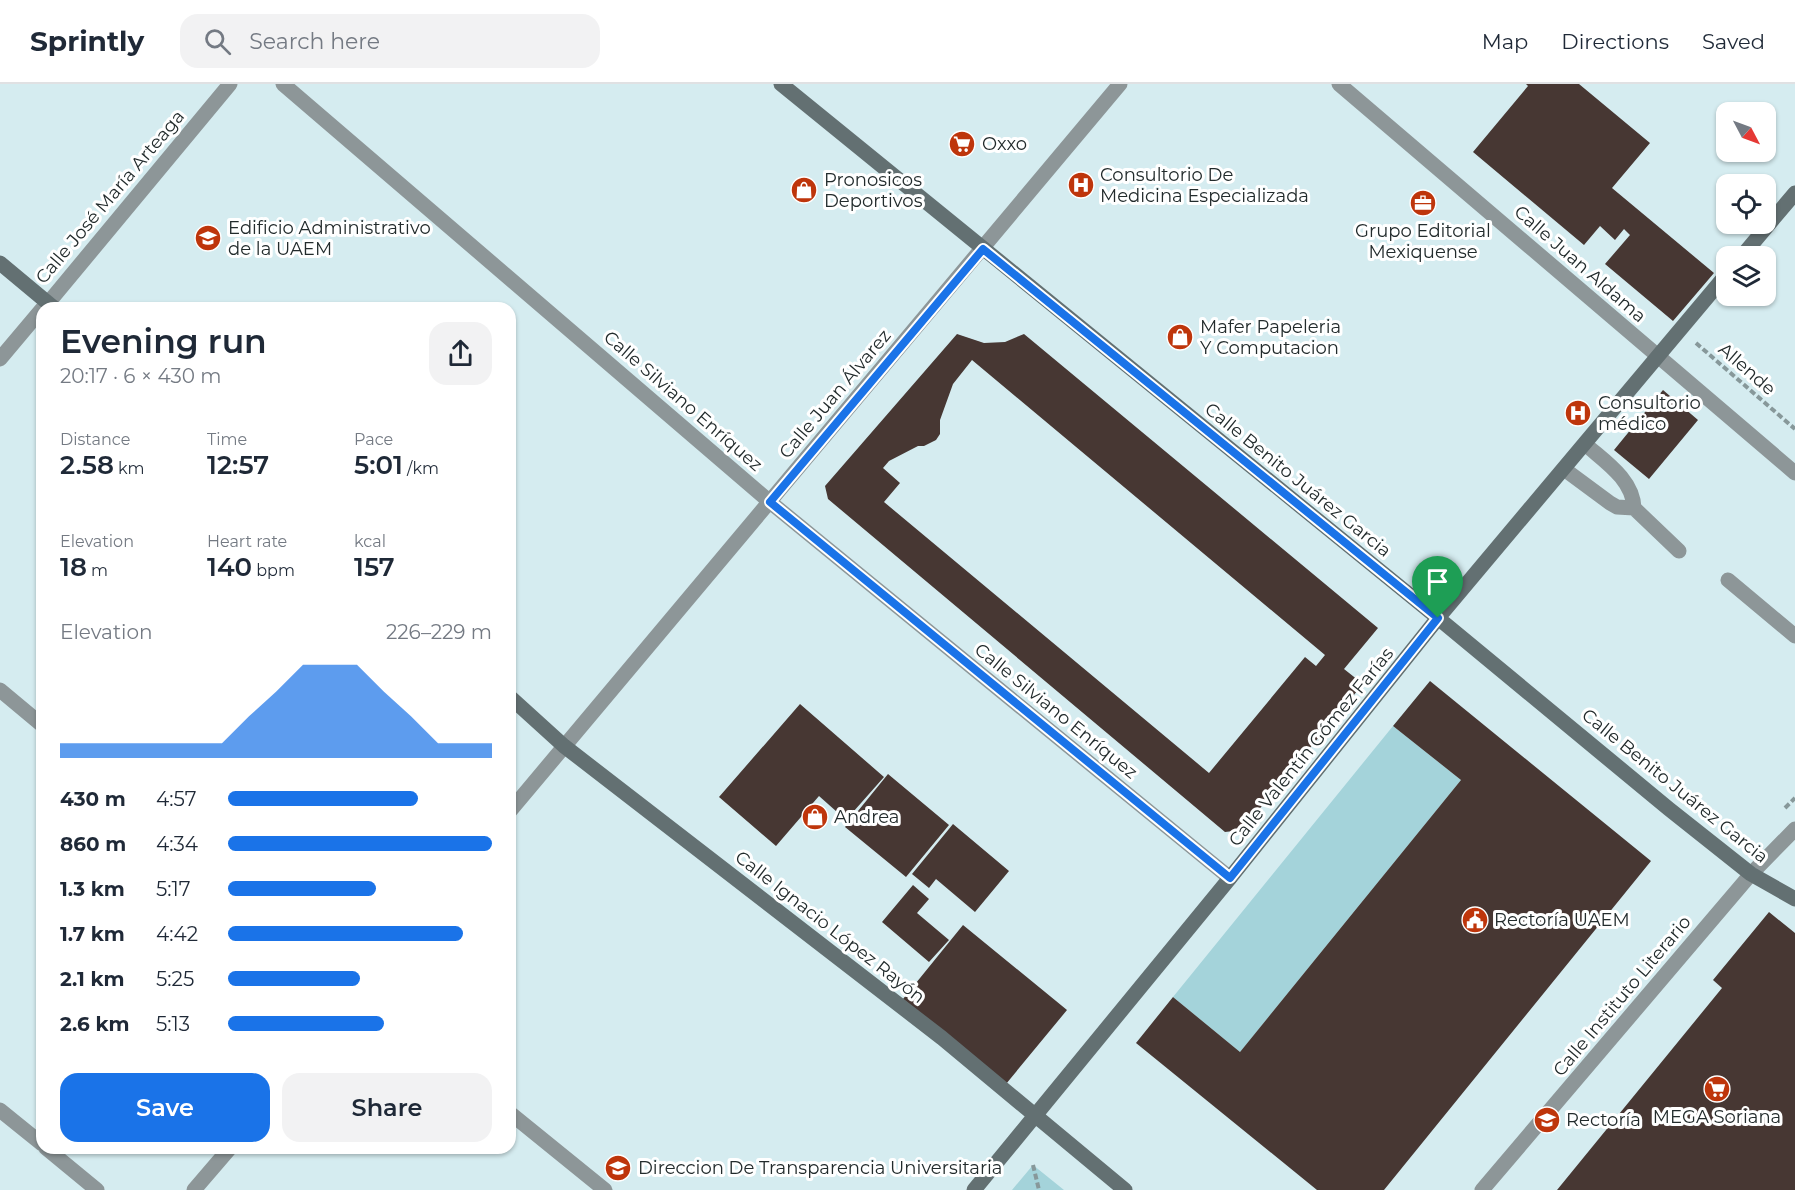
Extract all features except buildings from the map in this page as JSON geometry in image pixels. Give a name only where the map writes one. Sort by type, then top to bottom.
[{"type":"main road","name":"Calle Benito Juárez Garcia","points":[[781,84],[1751,874],[1795,899]]},
{"type":"main road","points":[[1750,246],[1795,193]]},
{"type":"main road","points":[[0,263],[42,302]]},
{"type":"main road","name":"Calle Valentín Gómez Farías","points":[[974,1190],[1230,878],[1438,618],[1716,287]]},
{"type":"main road","name":"Calle Ignacio López Rayón","points":[[516,702],[564,746],[942,1038],[1125,1190]]},
{"type":"street","name":"Calle José María Arteaga","points":[[51,302],[230,84]]},
{"type":"street","name":"Calle Silviano Enríquez","points":[[283,84],[770,502],[1230,878]]},
{"type":"street","name":"Calle Juan Álvarez","points":[[516,804],[1120,84]]},
{"type":"street","name":"Calle Juan Aldama","points":[[1339,84],[1795,473]]},
{"type":"street","name":"Calle José María Arteaga","points":[[0,359],[36,319]]},
{"type":"street","points":[[1585,444],[1629,486],[1634,498],[1634,508]]},
{"type":"street","points":[[1564,469],[1610,504],[1623,508],[1634,508],[1679,551]]},
{"type":"street","points":[[1728,580],[1795,636]]},
{"type":"street","points":[[0,690],[36,720]]},
{"type":"street","name":"Calle Instituto Literario","points":[[1482,1190],[1751,874],[1795,829]]},
{"type":"street","points":[[0,1110],[36,1139]]},
{"type":"street","points":[[516,1118],[605,1190]]},
{"type":"street","points":[[53,1154],[97,1190]]},
{"type":"street","points":[[194,1190],[225,1154]]},
{"type":"path","name":"Allende","points":[[1681,330],[1795,429]]},
{"type":"path","points":[[1033,1165],[1039,1190]]},
{"type":"shaded area","points":[[1393,726],[1461,780],[1240,1052],[1173,997]]},
{"type":"shaded area","points":[[1033,1165],[1064,1190],[1012,1190]]},
{"type":"place","name":"Oxxo","points":[[962,144]]},
{"type":"place","name":"Consultorio De Medicina Especializada","points":[[1081,185]]},
{"type":"place","name":"Pronosicos Deportivos","points":[[804,190]]},
{"type":"place","name":"Grupo Editorial Mexiquense","points":[[1423,203]]},
{"type":"place","name":"Edificio Administrativo de la UAEM","points":[[208,238]]},
{"type":"place","name":"Mafer Papeleria Y Computacion","points":[[1180,337]]},
{"type":"place","name":"Consultorio médico","points":[[1578,413]]},
{"type":"place","name":"Andrea","points":[[815,817]]},
{"type":"place","name":"Rectoría UAEM","points":[[1475,920]]},
{"type":"place","name":"MEGA Soriana","points":[[1717,1089]]},
{"type":"place","name":"Rectoría","points":[[1547,1120]]},
{"type":"place","name":"Direccion De Transparencia Universitaria","points":[[618,1168]]},
{"type":"route","points":[[983,249],[1438,618],[1230,878],[770,502],[983,249]]}]
